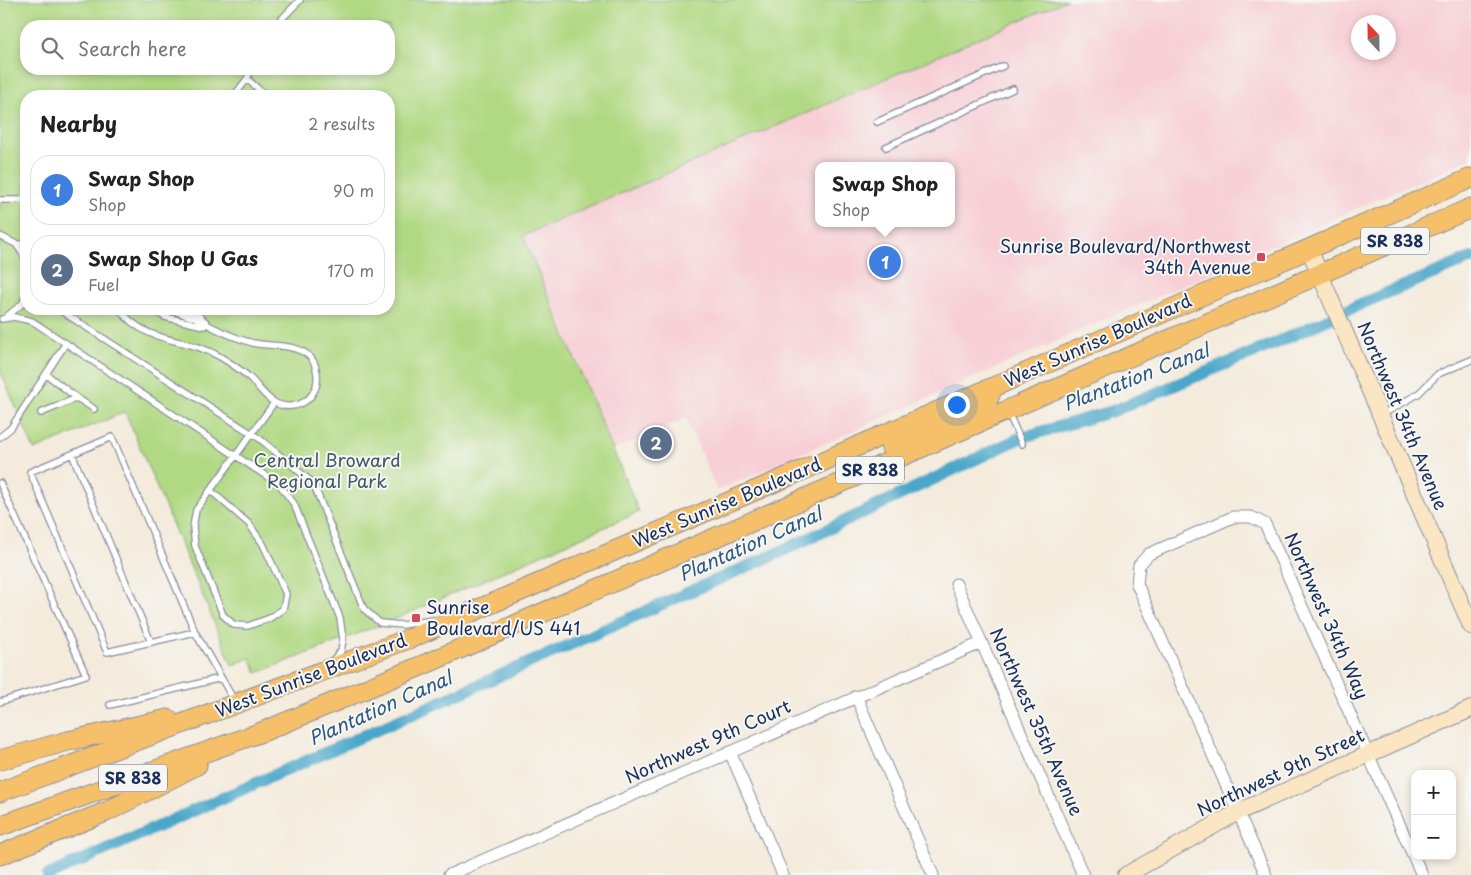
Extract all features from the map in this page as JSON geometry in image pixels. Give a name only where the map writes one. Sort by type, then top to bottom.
[{"type":"main road","name":"West Sunrise Boulevard","points":[[0,792],[472,613],[1471,178]]},
{"type":"main road","name":"West Sunrise Boulevard","points":[[0,826],[267,730],[432,661],[1471,208]]},
{"type":"main road","points":[[818,493],[828,478],[983,406],[988,400],[993,387]]},
{"type":"main road","points":[[0,760],[68,741],[236,704]]},
{"type":"main road","points":[[0,856],[108,810],[267,730]]},
{"type":"street","name":"Northwest 34th Avenue","points":[[1308,249],[1471,626]]},
{"type":"street","name":"Northwest 34th Way","points":[[1238,812],[1137,584],[1139,565],[1149,554],[1233,517],[1251,517],[1265,524],[1422,875]]},
{"type":"street","name":"Northwest 35th Avenue","points":[[956,584],[1083,875]]},
{"type":"street","name":"Northwest 9th Court","points":[[449,875],[856,696],[982,643]]},
{"type":"street","points":[[856,696],[933,875]]},
{"type":"street","name":"Northwest 9th Street","points":[[1126,875],[1238,812],[1464,713],[1471,705]]},
{"type":"street","points":[[730,752],[783,875]]},
{"type":"street","points":[[1238,812],[1266,875]]},
{"type":"lane","points":[[281,20],[300,0]]},
{"type":"lane","points":[[877,122],[1003,66]]},
{"type":"lane","points":[[239,90],[249,75]]},
{"type":"lane","points":[[247,79],[259,90]]},
{"type":"lane","points":[[886,146],[1013,89]]},
{"type":"lane","points":[[0,200],[20,200]]},
{"type":"lane","points":[[0,236],[20,244]]},
{"type":"lane","points":[[16,244],[20,250]]},
{"type":"lane","points":[[1,319],[13,313],[20,304]]},
{"type":"lane","points":[[67,315],[252,433],[313,483],[364,609],[380,623],[402,626],[472,613]]},
{"type":"lane","points":[[125,315],[136,327],[147,334],[206,350],[220,357],[248,377],[274,403],[292,406],[305,401],[312,395],[316,385],[317,374],[315,364],[309,356],[291,348],[252,342],[184,315]]},
{"type":"lane","points":[[162,315],[213,328]]},
{"type":"lane","points":[[190,315],[197,320]]},
{"type":"lane","points":[[198,315],[213,328]]},
{"type":"lane","points":[[1,319],[24,318],[66,343],[280,484],[294,504],[303,530],[329,586],[340,618],[343,640],[341,651],[323,671]]},
{"type":"lane","points":[[0,437],[11,428],[66,343]]},
{"type":"lane","points":[[1381,416],[1418,394],[1438,374],[1471,360]]},
{"type":"lane","points":[[46,374],[94,410]]},
{"type":"lane","points":[[41,413],[77,398]]},
{"type":"lane","points":[[210,490],[249,524],[263,544],[271,561],[286,594],[283,609],[270,618],[248,626],[234,626],[223,615],[195,546],[194,537],[196,510],[210,490],[274,403]]},
{"type":"lane","points":[[1008,410],[1022,444]]},
{"type":"lane","points":[[196,632],[107,652],[30,472],[112,437],[196,632],[236,704]]},
{"type":"lane","points":[[72,454],[151,642]]},
{"type":"lane","points":[[0,483],[86,675],[0,702]]},
{"type":"lane","points":[[110,705],[221,678]]},
{"type":"shaded area","points":[[1068,0],[1471,0],[1471,158],[717,491],[686,418],[613,450],[523,236]]},
{"type":"green space","name":"Central Broward Regional Park","points":[[0,0],[1067,0],[523,236],[639,512],[393,620],[257,673],[250,658],[232,665],[125,412],[34,450],[0,370]]},
{"type":"waterway","name":"Plantation Canal","points":[[48,875],[778,553],[1020,438],[1113,411],[1276,343],[1363,303],[1471,258]]},
{"type":"place","name":"Sunrise Boulevard/Northwest 34th Avenue","points":[[1261,257]]},
{"type":"place","name":"Swap Shop","points":[[885,262]]},
{"type":"place","name":"Swap Shop U Gas","points":[[656,443]]},
{"type":"place","name":"Sunrise Boulevard/US 441","points":[[416,618]]}]
